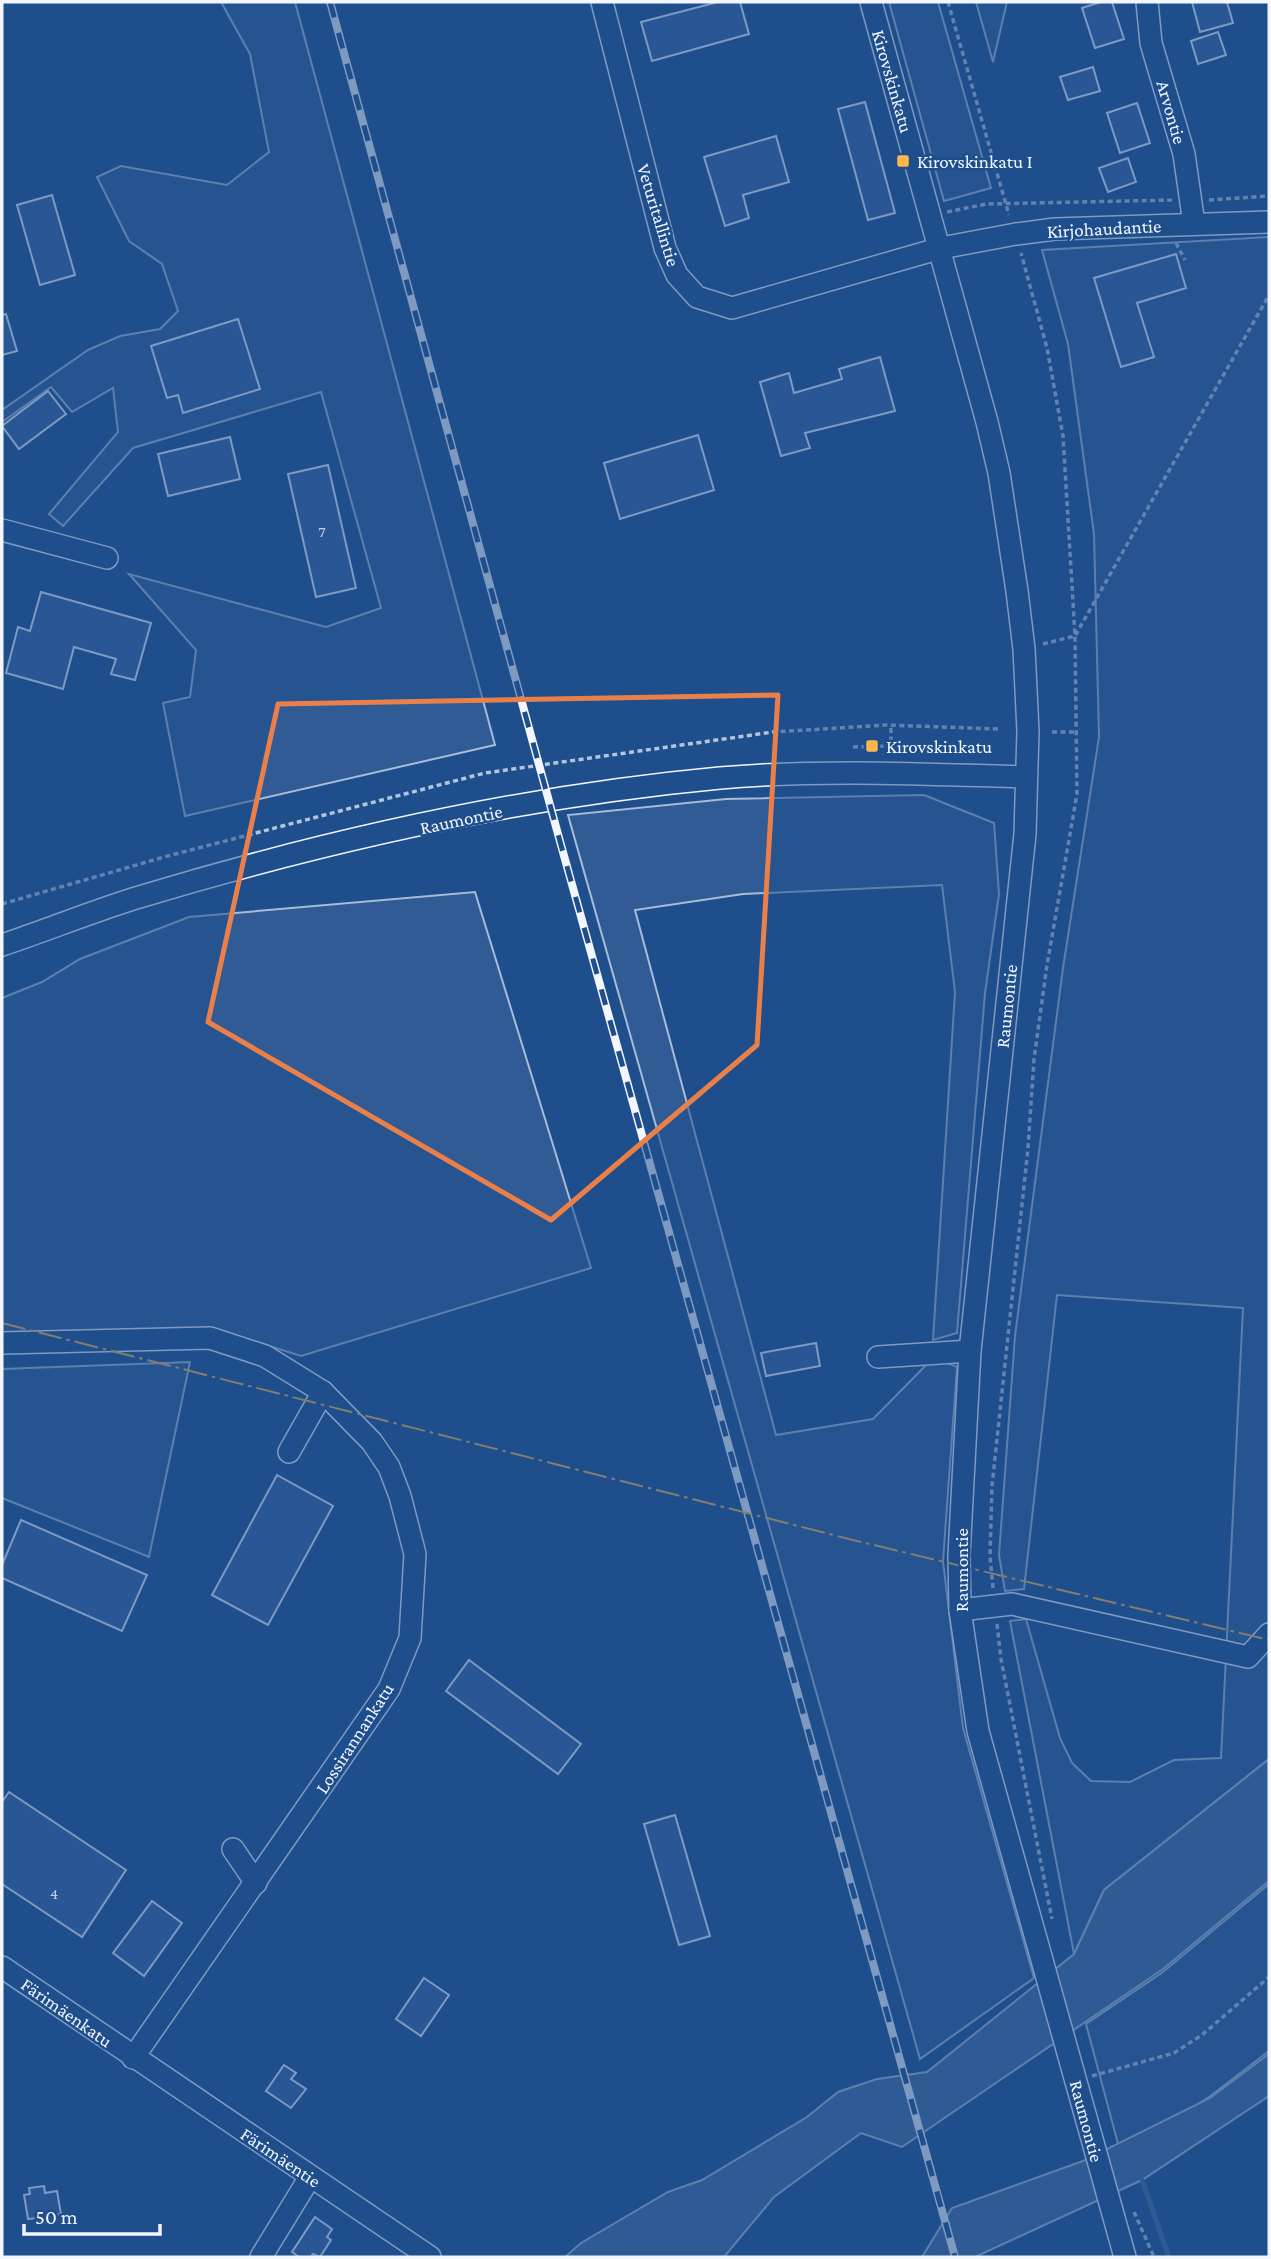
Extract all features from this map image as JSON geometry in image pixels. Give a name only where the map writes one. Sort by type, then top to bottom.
[{"type":"street","name":"Veturitallintie","points":[[602,2],[665,248],[677,275],[696,298],[732,308],[941,248]]},
{"type":"street","name":"Kirovskinkatu","points":[[871,2],[941,248],[999,473],[1024,649],[1026,777]]},
{"type":"street","name":"Arvontie","points":[[1147,2],[1151,43],[1184,154],[1194,224]]},
{"type":"street","name":"Kirjohaudantie","points":[[941,248],[1016,234],[1269,222]]},
{"type":"street","points":[[2,530],[107,558]]},
{"type":"street","name":"Raumontie","points":[[2,945],[134,899],[287,855],[556,799],[721,778],[861,772],[1026,777],[1025,834],[970,1351],[959,1555],[960,1610],[978,1731],[1125,2257]]},
{"type":"street","name":"Lossirannankatu","points":[[2,1343],[211,1338],[265,1356],[323,1392],[372,1442],[389,1467],[400,1496],[415,1554],[410,1638],[389,1689],[133,2058]]},
{"type":"street","points":[[878,1357],[970,1351]]},
{"type":"street","points":[[289,1452],[323,1392]]},
{"type":"street","points":[[960,1610],[1012,1604],[1248,1657],[1269,1634]]},
{"type":"street","points":[[233,1849],[256,1883]]},
{"type":"street","name":"Färimäenkatu","points":[[2,1967],[133,2058]]},
{"type":"street","name":"Färimäentie","points":[[133,2058],[430,2257]]},
{"type":"street","points":[[261,2257],[310,2177]]},
{"type":"path","points":[[948,2],[1047,348],[1063,436],[1075,636],[1077,794],[1046,965],[1034,1059],[1028,1148],[996,1445],[990,1556],[1001,1659],[1049,1893]]},
{"type":"path","points":[[931,215],[986,204],[1269,196]]},
{"type":"path","points":[[1024,649],[1075,636],[1269,295]]},
{"type":"path","points":[[853,747],[891,746],[891,725]]},
{"type":"path","points":[[1052,732],[1075,732]]},
{"type":"path","points":[[1076,2080],[1174,2053],[1202,2035],[1269,1978]]},
{"type":"highlighted area","points":[[778,695],[757,1045],[551,1220],[208,1022],[278,704]]},
{"type":"shaded area","points":[[221,2],[295,2],[495,745],[185,816],[163,703],[190,697],[196,650],[129,574],[326,627],[381,608],[321,392],[133,448],[63,526],[49,514],[118,432],[113,388],[72,412],[51,387],[2,422],[2,410],[88,350],[120,336],[160,329],[178,311],[162,264],[129,241],[97,177],[121,166],[227,185],[269,152],[250,54]]},
{"type":"shaded area","points":[[889,2],[938,2],[991,188],[944,201]]},
{"type":"shaded area","points":[[976,2],[1007,2],[993,62]]},
{"type":"shaded area","points":[[1269,237],[1269,1759],[1104,1890],[1074,1954],[1010,1621],[1026,1619],[1060,1738],[1072,1763],[1091,1781],[1130,1782],[1174,1760],[1221,1758],[1243,1308],[1057,1295],[1024,1589],[1005,1591],[999,1555],[1015,1336],[1063,968],[1099,737],[1094,534],[1068,344],[1042,250]]},
{"type":"shaded area","points":[[924,795],[994,823],[999,894],[985,993],[957,1333],[933,1340],[955,992],[942,885],[743,894],[635,910],[776,1435],[873,1419],[934,1357],[957,1367],[943,1561],[963,1728],[1034,1978],[920,2059],[568,815],[726,799]]},
{"type":"shaded area","points":[[475,892],[591,1268],[301,1356],[225,1332],[2,1338],[2,998],[42,982],[80,959],[189,917]]},
{"type":"shaded area","points":[[190,1362],[149,1557],[2,1498],[2,1369]]},
{"type":"shaded area","points":[[1269,1759],[1269,1881],[1163,1969],[902,2147],[861,2133],[774,2197],[724,2257],[565,2257],[581,2243],[668,2192],[702,2180],[807,2117],[838,2092],[877,2079],[927,2072],[1074,1954],[1104,1890]]},
{"type":"shaded area","points":[[1269,1884],[1269,2051],[1209,2097],[1121,2155],[1086,2024],[1163,1972]]},
{"type":"shaded area","points":[[1269,2054],[1269,2096],[1142,2180],[975,2257],[922,2257],[952,2208],[1083,2161],[1210,2098]]},
{"type":"building","points":[[718,2],[740,2],[749,34],[652,61],[641,22]]},
{"type":"building","points":[[1101,2],[1112,2],[1124,39],[1095,48],[1082,8]]},
{"type":"building","points":[[1192,2],[1227,2],[1233,23],[1200,32]]},
{"type":"building","points":[[1218,32],[1226,55],[1198,64],[1191,41]]},
{"type":"building","points":[[1093,67],[1100,91],[1068,100],[1060,77]]},
{"type":"building","points":[[865,102],[895,213],[868,220],[838,109]]},
{"type":"building","points":[[1137,103],[1150,143],[1120,153],[1107,113]]},
{"type":"building","points":[[776,136],[789,182],[743,195],[749,218],[725,226],[704,157]]},
{"type":"building","points":[[1128,158],[1136,182],[1108,192],[1099,168]]},
{"type":"building","points":[[52,195],[75,275],[40,285],[17,205]]},
{"type":"building","points":[[1176,254],[1186,288],[1137,303],[1154,357],[1121,367],[1094,278]]},
{"type":"building","points":[[6,314],[17,351],[2,355],[2,315]]},
{"type":"building","points":[[238,319],[260,389],[183,413],[178,395],[167,398],[151,346]]},
{"type":"building","points":[[880,357],[895,411],[805,433],[810,448],[781,456],[760,382],[789,373],[794,393],[842,379],[839,369]]},
{"type":"building","points":[[48,391],[66,414],[19,449],[2,426]]},
{"type":"building","points":[[698,435],[714,490],[620,519],[604,463]]},
{"type":"building","points":[[230,437],[240,479],[168,496],[158,454]]},
{"type":"building","points":[[328,465],[356,588],[316,597],[288,474]]},
{"type":"building","points":[[41,592],[151,623],[135,680],[111,674],[116,659],[74,647],[63,689],[6,673],[18,627],[30,631]]},
{"type":"building","points":[[816,1343],[820,1366],[766,1376],[761,1353]]},
{"type":"building","points":[[277,1475],[333,1506],[268,1625],[212,1595]]},
{"type":"building","points":[[21,1520],[147,1575],[122,1631],[2,1578],[2,1565]]},
{"type":"building","points":[[469,1660],[581,1744],[558,1774],[446,1691]]},
{"type":"building","points":[[9,1792],[126,1870],[82,1937],[2,1884],[2,1802]]},
{"type":"building","points":[[675,1815],[710,1936],[679,1945],[644,1824]]},
{"type":"building","points":[[152,1901],[182,1923],[144,1976],[113,1953]]},
{"type":"building","points":[[424,1978],[449,1995],[421,2036],[396,2019]]},
{"type":"building","points":[[284,2065],[296,2073],[291,2079],[306,2089],[291,2108],[266,2091]]},
{"type":"building","points":[[44,2186],[45,2193],[57,2191],[61,2214],[52,2215],[53,2222],[38,2224],[37,2218],[28,2219],[24,2195],[30,2194],[29,2188]]},
{"type":"building","points":[[315,2217],[332,2229],[327,2237],[331,2240],[320,2257],[313,2254],[311,2257],[299,2257],[292,2252]]},
{"type":"waterway","points":[[1142,2180],[1169,2257]]},
{"type":"railway","points":[[330,2],[561,845],[955,2257]]},
{"type":"power","points":[[2,1323],[853,1540],[1269,1640]]},
{"type":"place","name":"Kirovskinkatu I","points":[[903,161]]},
{"type":"place","name":"Kirovskinkatu","points":[[872,746]]}]
